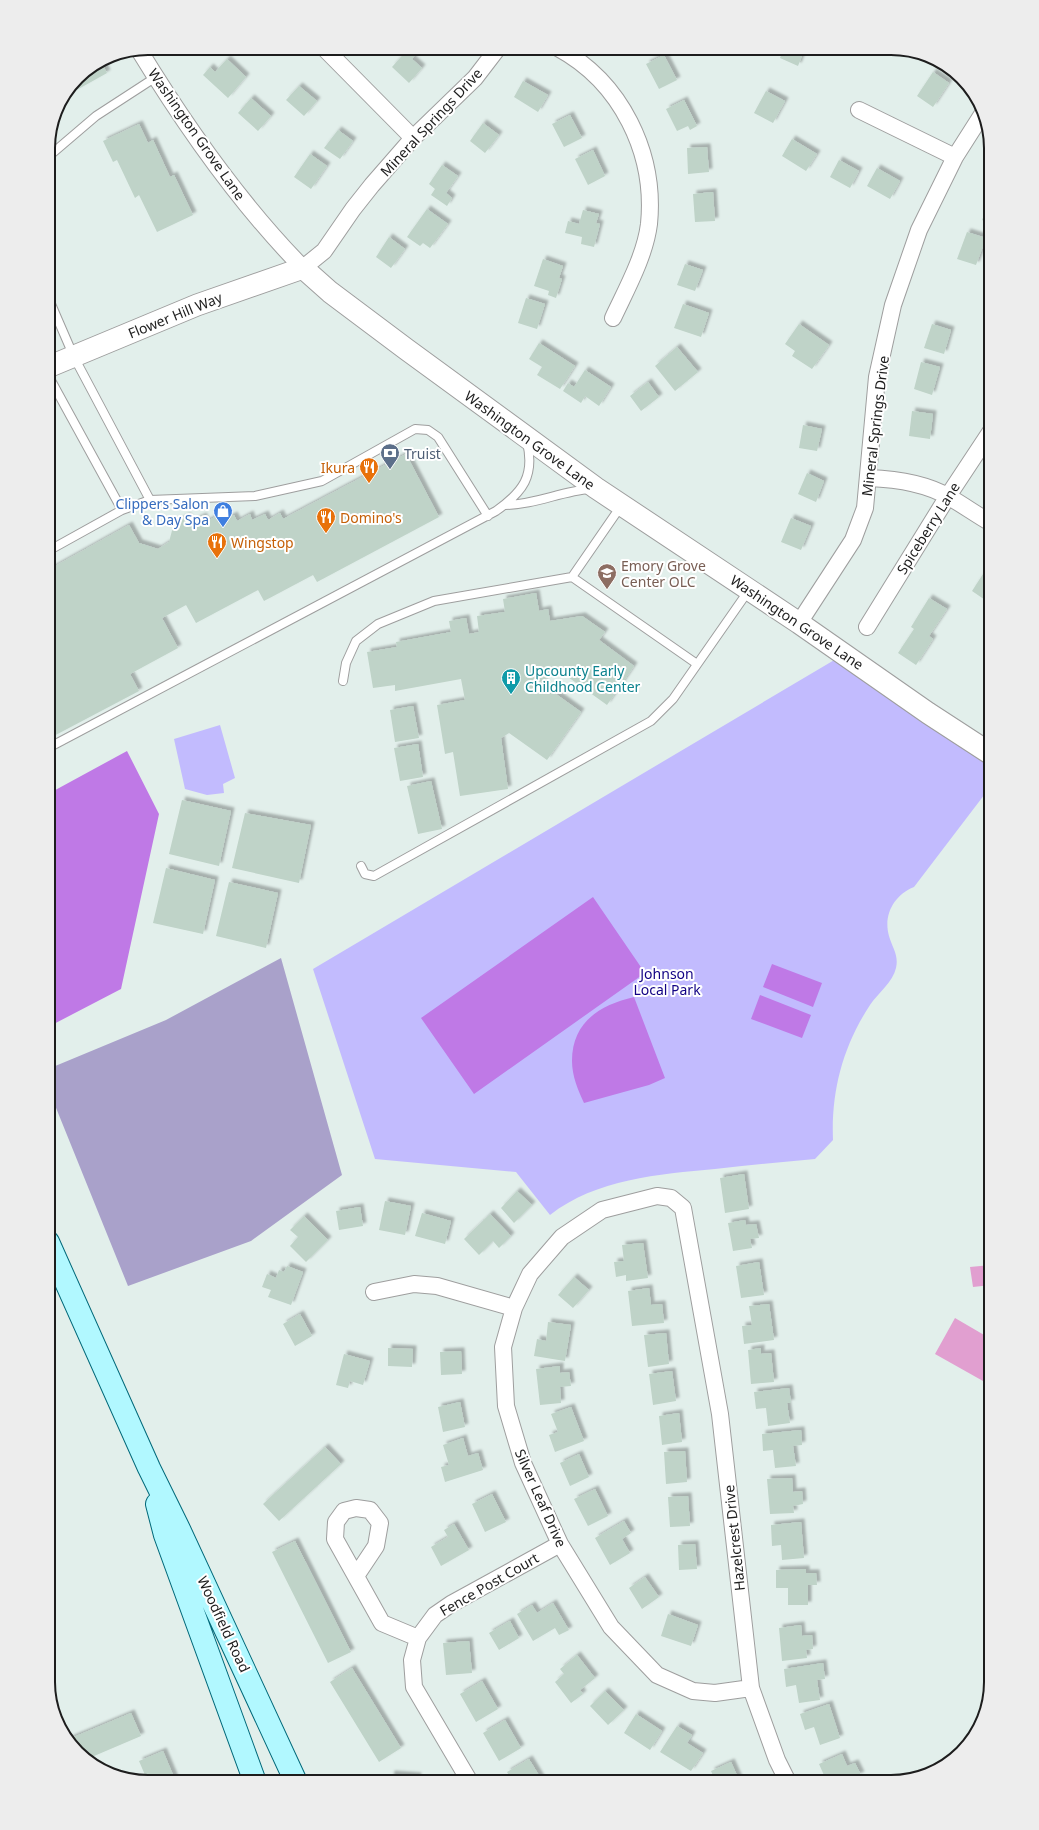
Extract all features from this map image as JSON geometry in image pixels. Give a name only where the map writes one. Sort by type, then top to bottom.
[{"type":"main road","name":"Woodfield Road","points":[[55,1258],[149,1468],[178,1526],[293,1775]]},
{"type":"main road","name":"Woodfield Road","points":[[149,1468],[165,1535],[252,1775]]},
{"type":"street","name":"Washington Grove Lane","points":[[142,55],[213,162],[285,250],[303,268],[336,296],[596,488],[799,623],[928,713],[984,749]]},
{"type":"street","points":[[331,55],[413,138]]},
{"type":"street","name":"Mineral Springs Drive","points":[[303,268],[324,251],[353,209],[413,138],[475,78],[493,55]]},
{"type":"street","points":[[571,55],[597,76],[624,110],[637,134],[650,185],[649,226],[639,260],[613,318]]},
{"type":"street","points":[[859,110],[955,158]]},
{"type":"street","name":"Mineral Springs Drive","points":[[799,623],[853,540],[865,508],[878,377],[893,305],[919,230],[955,158],[979,118]]},
{"type":"street","name":"Flower Hill Way","points":[[55,364],[196,305],[303,268]]},
{"type":"street","name":"Spiceberry Lane","points":[[867,626],[948,496],[984,442]]},
{"type":"street","points":[[869,478],[892,479],[919,484],[948,496],[984,519]]},
{"type":"street","name":"Silver Leaf Drive","points":[[699,1290],[683,1208],[670,1198],[657,1196],[602,1210],[562,1237],[530,1274],[514,1308],[503,1347],[506,1406],[523,1463],[560,1544],[611,1626],[657,1675],[693,1691],[715,1693],[751,1688]]},
{"type":"street","points":[[374,1292],[414,1284],[437,1286],[514,1308]]},
{"type":"street","name":"Hazelcrest Drive","points":[[699,1290],[720,1414],[751,1688],[776,1760],[784,1775]]},
{"type":"street","name":"Fence Post Court","points":[[466,1775],[414,1687],[412,1660],[418,1638],[435,1615],[451,1604],[560,1544]]},
{"type":"street","points":[[356,1576],[382,1623],[418,1638]]},
{"type":"lane","points":[[55,151],[96,116],[156,77]]},
{"type":"lane","points":[[55,313],[74,357],[150,500]]},
{"type":"lane","points":[[55,388],[122,510]]},
{"type":"lane","points":[[55,547],[122,510],[150,500],[255,496],[322,481],[415,429],[428,430],[438,436],[488,516]]},
{"type":"lane","points":[[55,744],[488,516],[505,505],[523,486],[529,473],[531,457],[526,437]]},
{"type":"lane","points":[[505,505],[516,505],[578,490],[596,488]]},
{"type":"lane","points":[[572,577],[621,505]]},
{"type":"lane","points":[[343,681],[346,663],[356,641],[378,624],[434,601],[572,577],[697,664]]},
{"type":"lane","points":[[361,866],[365,874],[374,876],[651,721],[673,699],[749,590]]},
{"type":"shaded area","points":[[127,751],[159,814],[121,989],[55,1023],[55,790]]},
{"type":"shaded area","points":[[593,897],[645,973],[474,1094],[421,1018]]},
{"type":"shaded area","points":[[281,958],[342,1175],[251,1241],[128,1286],[55,1105],[55,1066],[166,1020]]},
{"type":"shaded area","points":[[772,964],[822,983],[813,1007],[763,987]]},
{"type":"shaded area","points":[[760,995],[811,1015],[802,1038],[751,1019]]},
{"type":"shaded area","points":[[634,997],[665,1078],[649,1085],[584,1103],[576,1083],[572,1067],[573,1047],[577,1036],[590,1017],[599,1010],[622,1000]]},
{"type":"shaded area","points":[[984,1266],[984,1286],[973,1287],[970,1267]]},
{"type":"shaded area","points":[[955,1318],[984,1335],[984,1379],[983,1381],[935,1354]]},
{"type":"green space","name":"Johnson Local Park","points":[[836,659],[984,756],[984,795],[914,887],[896,900],[889,913],[889,936],[897,959],[896,968],[889,983],[870,1005],[853,1036],[846,1053],[837,1087],[834,1104],[833,1140],[815,1159],[672,1173],[629,1180],[587,1193],[550,1215],[516,1172],[375,1159],[313,969]]},
{"type":"green space","points":[[220,725],[235,778],[223,784],[224,793],[207,795],[185,789],[174,739]]},
{"type":"building","points":[[403,55],[415,55],[412,59],[422,68],[409,83],[392,67]]},
{"type":"building","points":[[664,55],[677,80],[659,89],[646,64]]},
{"type":"building","points":[[781,55],[802,55],[798,66],[780,58]]},
{"type":"building","points":[[227,59],[246,77],[228,98],[203,75],[210,67],[215,72]]},
{"type":"building","points":[[103,66],[107,73],[74,92],[101,67]]},
{"type":"building","points":[[933,72],[949,83],[933,107],[917,96]]},
{"type":"building","points":[[523,81],[548,95],[538,112],[514,97]]},
{"type":"building","points":[[299,86],[317,101],[304,116],[286,100]]},
{"type":"building","points":[[766,91],[785,101],[773,123],[754,113]]},
{"type":"building","points":[[251,98],[271,116],[258,131],[238,113]]},
{"type":"building","points":[[684,100],[697,126],[690,130],[688,126],[677,131],[666,109]]},
{"type":"building","points":[[570,115],[582,138],[564,147],[552,124]]},
{"type":"building","points":[[483,123],[499,135],[485,153],[470,141]]},
{"type":"building","points":[[139,124],[148,143],[153,140],[170,177],[174,175],[193,215],[157,232],[139,195],[135,198],[117,160],[113,162],[103,141]]},
{"type":"building","points":[[338,130],[353,141],[340,159],[324,148]]},
{"type":"building","points":[[792,139],[817,154],[806,171],[782,156]]},
{"type":"building","points":[[707,147],[709,172],[688,174],[687,148]]},
{"type":"building","points":[[593,150],[605,176],[588,185],[575,159]]},
{"type":"building","points":[[310,154],[327,166],[311,189],[294,177]]},
{"type":"building","points":[[839,160],[859,171],[850,188],[830,177]]},
{"type":"building","points":[[442,165],[458,176],[446,193],[452,198],[447,206],[431,195],[435,189],[429,184]]},
{"type":"building","points":[[877,168],[900,181],[890,199],[867,186]]},
{"type":"building","points":[[713,192],[715,221],[695,222],[693,194]]},
{"type":"building","points":[[427,209],[448,224],[430,248],[423,243],[420,246],[407,237]]},
{"type":"building","points":[[583,210],[599,214],[596,223],[600,224],[594,247],[581,244],[582,237],[565,233],[568,221],[579,224]]},
{"type":"building","points":[[967,232],[984,237],[984,243],[976,265],[957,259]]},
{"type":"building","points":[[389,237],[405,249],[391,268],[376,257]]},
{"type":"building","points":[[543,259],[563,266],[559,278],[562,279],[556,298],[548,295],[549,291],[534,286]]},
{"type":"building","points":[[685,264],[703,270],[695,291],[677,285]]},
{"type":"building","points":[[526,298],[545,304],[537,329],[518,323]]},
{"type":"building","points":[[683,304],[709,313],[701,337],[674,328]]},
{"type":"building","points":[[799,324],[829,345],[812,369],[792,356],[795,351],[785,344]]},
{"type":"building","points":[[932,324],[951,330],[944,354],[924,348]]},
{"type":"building","points":[[539,343],[575,366],[560,389],[537,375],[542,367],[529,359]]},
{"type":"building","points":[[677,347],[698,372],[675,391],[655,366]]},
{"type":"building","points":[[921,362],[940,367],[932,395],[914,389]]},
{"type":"building","points":[[585,370],[611,387],[599,406],[585,396],[581,403],[563,391],[568,383],[574,387]]},
{"type":"building","points":[[648,382],[659,397],[641,411],[630,396]]},
{"type":"building","points":[[912,411],[933,414],[930,439],[909,436]]},
{"type":"building","points":[[803,425],[822,429],[817,451],[799,448]]},
{"type":"building","points":[[406,454],[439,517],[317,582],[313,575],[264,601],[258,590],[196,623],[186,605],[162,618],[178,648],[130,674],[139,691],[55,735],[55,566],[129,525],[139,543],[158,549],[169,542],[174,523],[187,516],[191,522],[203,516],[206,522],[218,515],[222,521],[234,515],[237,521],[250,514],[252,520],[265,514],[268,520],[280,513],[283,519]]},
{"type":"building","points":[[807,473],[824,481],[816,502],[798,494]]},
{"type":"building","points":[[791,518],[811,526],[801,550],[781,542]]},
{"type":"building","points":[[984,573],[984,599],[972,591]]},
{"type":"building","name":"Upcounty Early Childhood Center","points":[[536,593],[539,611],[548,609],[550,621],[582,616],[605,632],[599,640],[634,666],[607,705],[554,667],[542,684],[581,712],[547,760],[509,733],[501,738],[508,789],[460,796],[453,752],[445,754],[437,705],[465,700],[461,679],[395,691],[395,685],[373,688],[367,652],[397,647],[396,642],[451,632],[449,621],[466,618],[469,634],[479,632],[477,616],[505,612],[503,599]]},
{"type":"building","points":[[929,598],[947,609],[929,636],[933,639],[916,665],[898,653],[914,629],[911,627]]},
{"type":"building","points":[[413,706],[419,738],[395,742],[390,710]]},
{"type":"building","points":[[418,744],[423,777],[400,781],[394,748]]},
{"type":"building","points":[[431,781],[442,829],[418,834],[407,786]]},
{"type":"building","points":[[182,800],[231,811],[219,866],[169,854]]},
{"type":"building","points":[[245,813],[311,825],[299,883],[232,868]]},
{"type":"building","points":[[166,868],[215,880],[203,934],[153,923]]},
{"type":"building","points":[[229,882],[278,893],[266,948],[216,936]]},
{"type":"building","points":[[744,1174],[749,1209],[725,1213],[720,1178]]},
{"type":"building","points":[[517,1191],[532,1205],[514,1223],[501,1208]]},
{"type":"building","points":[[385,1201],[411,1206],[405,1235],[379,1230]]},
{"type":"building","points":[[360,1207],[363,1226],[339,1230],[336,1211]]},
{"type":"building","points":[[422,1213],[451,1221],[445,1244],[415,1236]]},
{"type":"building","points":[[490,1214],[511,1236],[499,1248],[493,1241],[479,1255],[464,1239]]},
{"type":"building","points":[[304,1216],[328,1240],[306,1262],[290,1246],[298,1237],[290,1230]]},
{"type":"building","points":[[745,1220],[746,1225],[756,1224],[759,1238],[750,1239],[752,1248],[733,1251],[728,1223]]},
{"type":"building","points":[[643,1243],[648,1278],[626,1281],[626,1275],[616,1277],[614,1262],[624,1261],[622,1245]]},
{"type":"building","points":[[759,1262],[764,1295],[741,1298],[736,1266]]},
{"type":"building","points":[[287,1266],[303,1272],[291,1305],[268,1297],[271,1290],[262,1287],[267,1274],[276,1278],[279,1270],[284,1272]]},
{"type":"building","points":[[574,1277],[589,1290],[573,1308],[558,1295]]},
{"type":"building","points":[[649,1288],[651,1305],[662,1304],[664,1323],[632,1326],[628,1291]]},
{"type":"building","points":[[769,1304],[774,1340],[744,1344],[742,1326],[752,1325],[749,1306]]},
{"type":"building","points":[[300,1314],[312,1336],[295,1346],[283,1324]]},
{"type":"building","points":[[548,1322],[571,1325],[565,1361],[534,1356],[537,1339],[546,1341]]},
{"type":"building","points":[[666,1333],[669,1364],[648,1367],[644,1335]]},
{"type":"building","points":[[388,1348],[413,1349],[412,1367],[388,1366]]},
{"type":"building","points":[[761,1348],[761,1354],[771,1353],[774,1382],[751,1384],[748,1350]]},
{"type":"building","points":[[461,1351],[462,1374],[441,1375],[440,1352]]},
{"type":"building","points":[[344,1354],[370,1361],[363,1385],[350,1381],[348,1388],[336,1385]]},
{"type":"building","points":[[560,1366],[560,1373],[569,1372],[571,1386],[560,1387],[561,1403],[540,1405],[536,1369]]},
{"type":"building","points":[[672,1371],[676,1401],[653,1405],[649,1374]]},
{"type":"building","points":[[789,1388],[791,1403],[787,1403],[790,1423],[768,1426],[766,1408],[756,1409],[754,1392]]},
{"type":"building","points":[[460,1402],[465,1427],[443,1432],[438,1407]]},
{"type":"building","points":[[571,1407],[584,1441],[555,1452],[549,1435],[558,1432],[551,1414]]},
{"type":"building","points":[[679,1413],[682,1442],[662,1445],[659,1416]]},
{"type":"building","points":[[801,1430],[802,1445],[793,1446],[796,1466],[775,1468],[773,1450],[763,1451],[762,1434]]},
{"type":"building","points":[[463,1438],[468,1456],[478,1453],[483,1470],[445,1482],[441,1467],[449,1465],[443,1445]]},
{"type":"building","points":[[325,1447],[341,1464],[279,1521],[263,1504]]},
{"type":"building","points":[[685,1451],[687,1482],[666,1484],[664,1452]]},
{"type":"building","points":[[579,1454],[589,1477],[570,1486],[560,1463]]},
{"type":"building","points":[[792,1478],[793,1492],[802,1491],[803,1504],[793,1506],[794,1513],[770,1514],[767,1479]]},
{"type":"building","points":[[595,1489],[608,1516],[588,1526],[574,1499]]},
{"type":"building","points":[[492,1494],[506,1522],[485,1532],[472,1504]]},
{"type":"building","points":[[688,1496],[690,1526],[670,1527],[668,1497]]},
{"type":"building","points":[[624,1521],[631,1533],[622,1539],[630,1553],[610,1565],[595,1538]]},
{"type":"building","points":[[801,1522],[804,1558],[782,1560],[781,1545],[772,1546],[771,1525]]},
{"type":"building","points":[[454,1524],[469,1550],[441,1566],[431,1547],[448,1537],[444,1530]]},
{"type":"building","points":[[295,1541],[351,1652],[328,1663],[272,1552]]},
{"type":"building","points":[[695,1544],[697,1569],[679,1570],[678,1545]]},
{"type":"building","points":[[806,1569],[806,1573],[816,1573],[817,1585],[808,1585],[808,1605],[788,1605],[788,1588],[776,1588],[776,1570]]},
{"type":"building","points":[[645,1577],[659,1597],[642,1609],[629,1588]]},
{"type":"building","points":[[553,1603],[569,1630],[559,1635],[555,1628],[533,1641],[517,1614],[532,1605],[537,1613]]},
{"type":"building","points":[[668,1614],[698,1625],[691,1646],[661,1636]]},
{"type":"building","points":[[510,1621],[519,1638],[499,1650],[489,1633]]},
{"type":"building","points":[[801,1625],[802,1636],[812,1635],[813,1649],[806,1650],[807,1658],[782,1661],[779,1628]]},
{"type":"building","points":[[469,1641],[472,1673],[446,1675],[443,1643]]},
{"type":"building","points":[[577,1655],[595,1678],[580,1690],[583,1694],[571,1703],[555,1682],[564,1674],[560,1669]]},
{"type":"building","points":[[823,1663],[825,1679],[817,1680],[820,1700],[799,1703],[796,1685],[786,1687],[784,1669]]},
{"type":"building","points":[[352,1668],[401,1748],[379,1762],[330,1682]]},
{"type":"building","points":[[482,1681],[498,1709],[476,1722],[460,1694]]},
{"type":"building","points":[[605,1691],[624,1710],[608,1725],[590,1706]]},
{"type":"building","points":[[829,1704],[840,1738],[820,1745],[814,1727],[805,1730],[800,1714]]},
{"type":"building","points":[[131,1713],[141,1736],[93,1757],[73,1737]]},
{"type":"building","points":[[636,1714],[662,1731],[650,1750],[624,1733]]},
{"type":"building","points":[[505,1720],[521,1748],[499,1761],[483,1733]]},
{"type":"building","points":[[677,1726],[692,1735],[687,1743],[703,1753],[691,1771],[660,1752]]},
{"type":"building","points":[[163,1751],[173,1775],[145,1775],[139,1761]]},
{"type":"building","points":[[842,1754],[847,1766],[855,1763],[861,1775],[824,1775],[819,1764]]},
{"type":"building","points":[[529,1759],[539,1775],[509,1775],[507,1772]]},
{"type":"building","points":[[731,1762],[737,1775],[713,1775],[711,1771]]},
{"type":"place","name":"Truist","points":[[390,470]]},
{"type":"place","name":"Ikura","points":[[369,484]]},
{"type":"place","name":"Clippers Salon & Day Spa","points":[[223,528]]},
{"type":"place","name":"Domino's","points":[[326,534]]},
{"type":"place","name":"Wingstop","points":[[217,559]]},
{"type":"place","name":"Emory Grove Center OLC","points":[[607,590]]},
{"type":"place","name":"Upcounty Early Childhood Center","points":[[511,695]]}]
